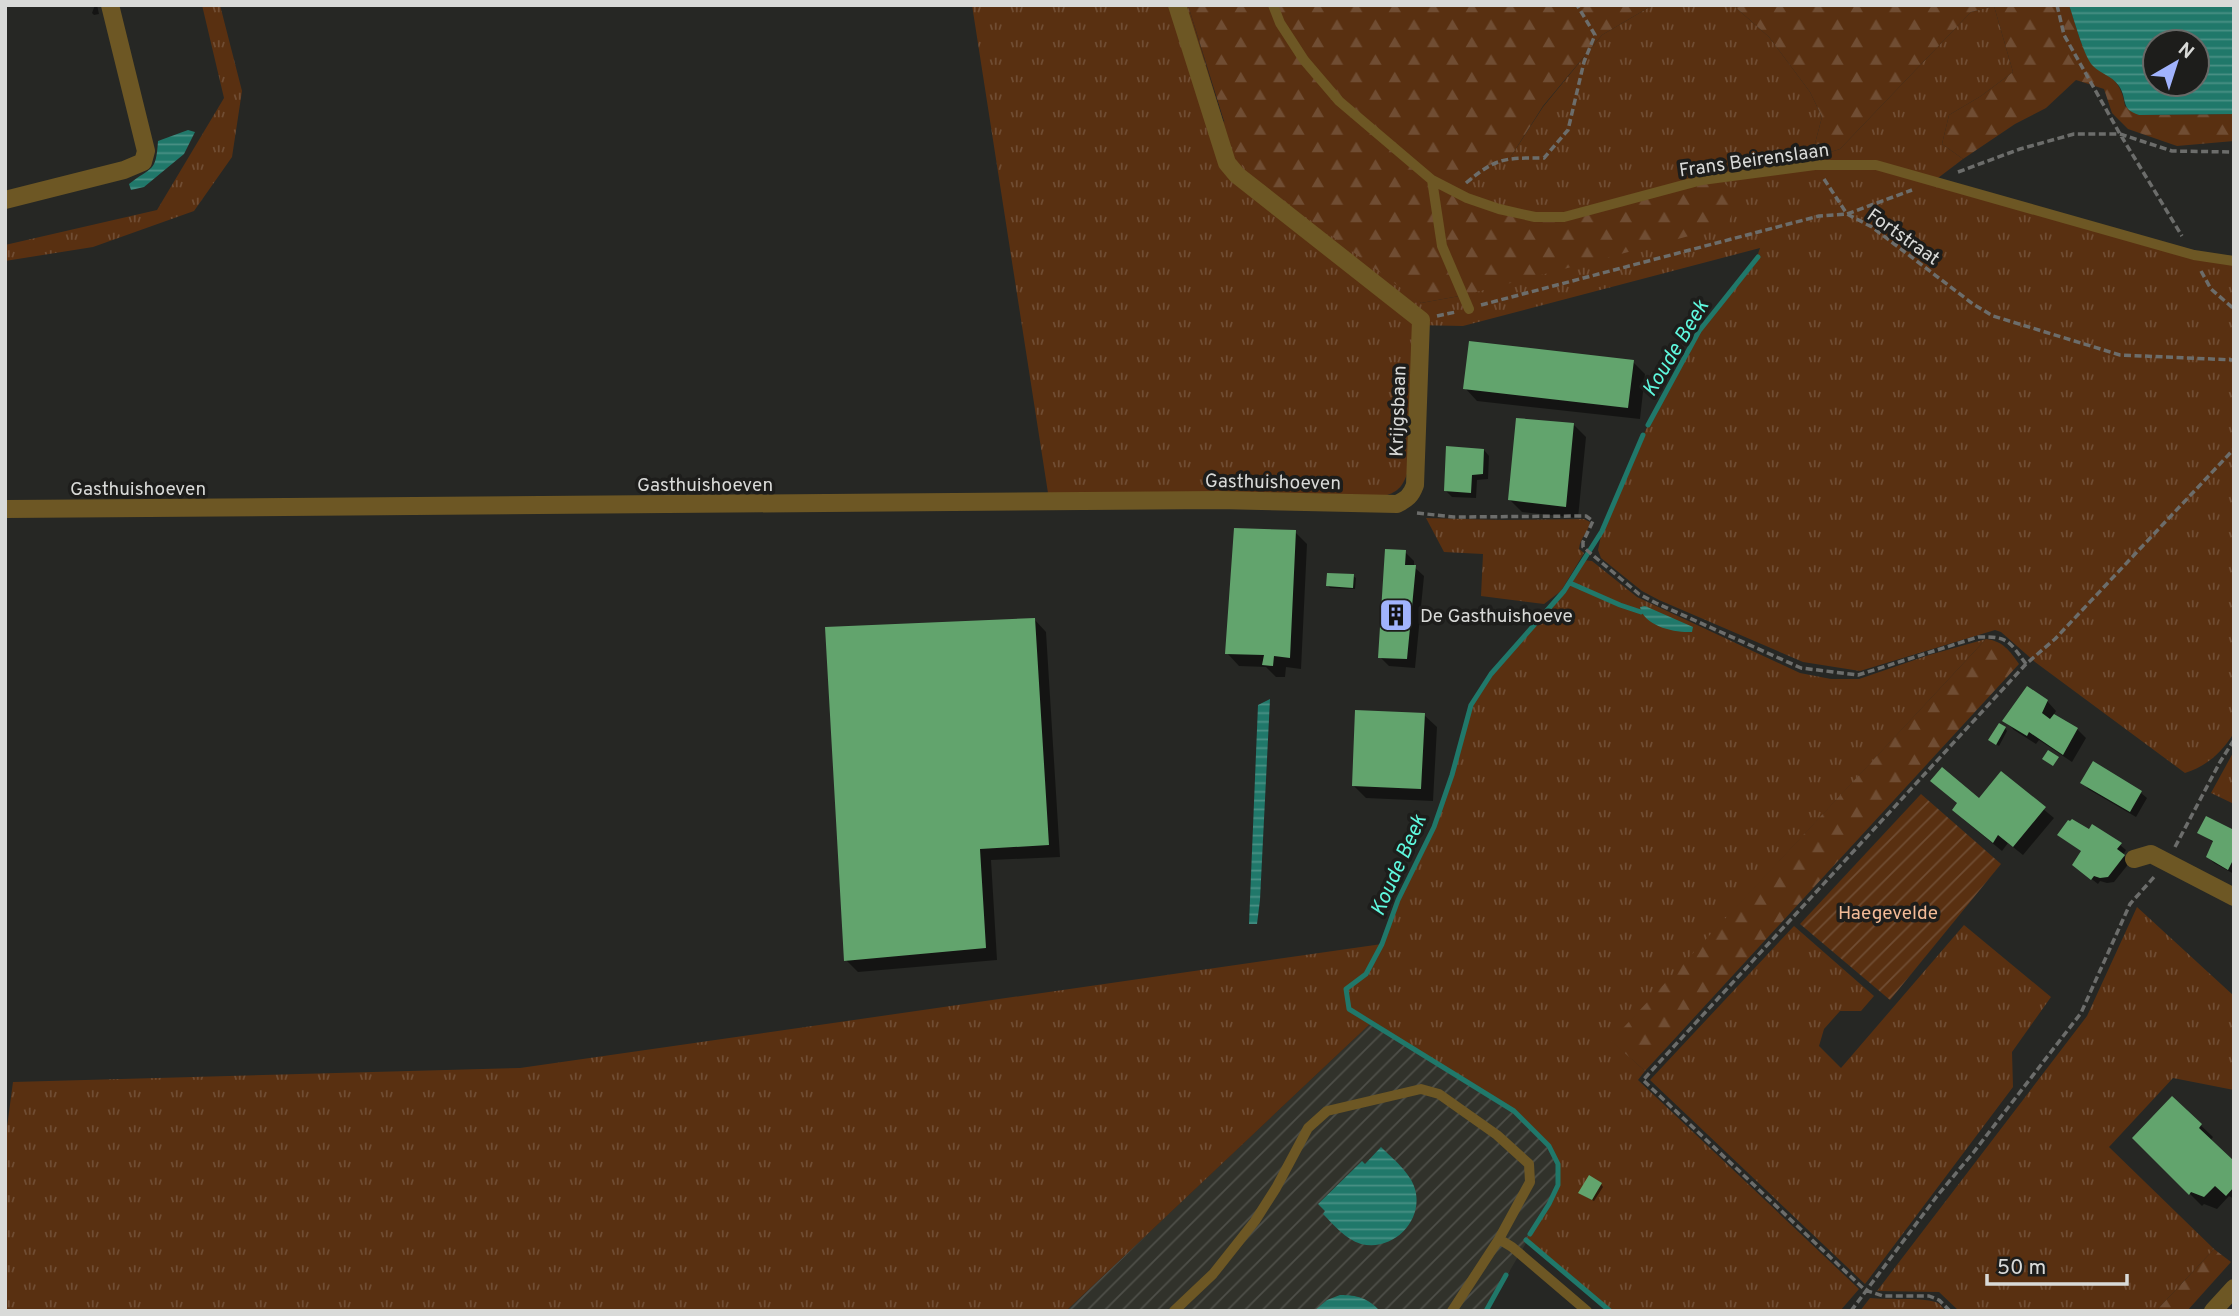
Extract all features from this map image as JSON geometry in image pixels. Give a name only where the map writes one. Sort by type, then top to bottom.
[{"type":"street","points":[[5,200],[124,170],[143,162],[146,151],[110,5]]},
{"type":"street","points":[[1177,5],[1227,163],[1237,175],[1421,320]]},
{"type":"street","name":"Krijgsbaan","points":[[1405,500],[1412,495],[1415,485],[1421,320]]},
{"type":"street","name":"Gasthuishoeven","points":[[5,509],[1206,500],[1397,504],[1405,500]]},
{"type":"street","points":[[2134,859],[2151,855],[2234,897]]},
{"type":"street","points":[[2213,1311],[2234,1288]]},
{"type":"lane","name":"Frans Beirenslaan","points":[[1273,5],[1280,23],[1304,60],[1339,102],[1432,180],[1456,193],[1499,209],[1550,219],[1702,180],[1815,165],[1876,165],[2194,255],[2234,261]]},
{"type":"lane","points":[[1432,180],[1443,246],[1469,309]]},
{"type":"lane","points":[[1174,1311],[1213,1274],[1255,1221],[1308,1128],[1326,1111],[1421,1089],[1440,1094],[1488,1128],[1529,1164],[1530,1182],[1499,1239],[1452,1311]]},
{"type":"lane","points":[[1499,1239],[1587,1311]]},
{"type":"path","points":[[1456,193],[1487,166],[1510,158],[1544,158],[1569,130],[1584,62],[1595,35],[1577,5]]},
{"type":"path","points":[[2057,5],[2064,35],[2120,134],[2194,255],[2205,281],[2234,309]]},
{"type":"path","points":[[1815,165],[1847,214],[2020,149],[2074,134],[2120,134],[2172,151],[2234,152]]},
{"type":"path","name":"Fortstraat","points":[[1421,320],[1819,216],[1847,214],[1872,227],[1973,304],[1993,316],[2120,355],[2234,360]]},
{"type":"path","points":[[1950,1311],[1939,1300],[1929,1296],[1883,1296],[1865,1290],[1643,1080],[2025,664],[2055,639],[2234,449]]},
{"type":"path","points":[[1405,500],[1418,514],[1454,517],[1586,516],[1593,521],[1583,547],[1639,594],[1801,668],[1858,675],[1979,637],[1998,636],[2010,642],[2025,664]]},
{"type":"path","points":[[1851,1311],[2081,1013],[2130,904],[2167,862],[2234,740]]},
{"type":"shaded area","points":[[2069,5],[2234,5],[2234,114],[2133,113],[2127,107],[2119,86],[2096,69],[2083,46]]},
{"type":"shaded area","points":[[188,130],[195,132],[184,154],[144,187],[131,190],[129,184],[154,164],[158,141]]},
{"type":"shaded area","points":[[1645,606],[1693,627],[1692,632],[1669,630],[1653,624],[1640,607]]},
{"type":"shaded area","points":[[1270,699],[1260,900],[1257,924],[1249,924],[1258,705]]},
{"type":"shaded area","points":[[1371,1023],[1514,1111],[1549,1146],[1558,1164],[1558,1185],[1549,1204],[1486,1311],[1066,1311]]},
{"type":"shaded area","points":[[1381,1147],[1401,1166],[1413,1183],[1417,1201],[1415,1212],[1410,1223],[1395,1239],[1373,1245],[1361,1244],[1340,1231],[1323,1214],[1325,1211],[1318,1204],[1362,1161],[1365,1164]]},
{"type":"shaded area","points":[[1340,1295],[1362,1298],[1380,1311],[1314,1311],[1327,1300]]},
{"type":"green space","points":[[202,5],[220,5],[242,91],[232,157],[194,211],[93,247],[5,261],[5,245],[157,210],[224,98]]},
{"type":"green space","points":[[972,5],[1188,5],[1223,121],[1421,303],[1465,295],[1550,218],[1456,193],[1487,166],[1510,158],[1543,107],[1602,35],[1653,5],[1733,5],[1769,37],[1810,92],[1822,117],[1813,151],[1818,156],[1840,149],[1971,12],[1994,6],[2013,72],[1949,115],[1942,144],[1963,159],[1934,181],[2234,261],[2234,733],[2213,758],[2185,773],[2035,662],[2001,632],[1995,630],[1860,671],[1803,662],[1659,600],[1642,591],[1601,558],[1598,550],[1602,531],[1659,403],[1699,331],[1754,266],[1760,248],[1463,326],[1413,325],[1408,470],[1400,487],[1384,496],[1048,493]]},
{"type":"green space","points":[[1188,5],[1653,5],[1602,35],[1543,106],[1510,158],[1487,166],[1457,193],[1550,218],[1718,178],[1731,189],[1735,199],[1727,226],[1465,295],[1421,303],[1253,177],[1241,163],[1233,150]]},
{"type":"green space","points":[[1733,5],[2069,5],[2088,57],[2095,67],[2117,83],[2125,106],[2139,115],[2234,114],[2234,141],[2177,146],[2128,129],[2112,113],[2104,89],[2076,80],[2046,108],[2015,124],[1963,159],[1942,144],[1949,115],[2013,72],[1994,6],[1971,12],[1840,149],[1818,156],[1813,151],[1822,117],[1810,92],[1769,37]]},
{"type":"green space","points":[[1426,518],[1584,519],[1590,522],[1579,549],[1584,553],[1561,591],[1544,604],[1481,596],[1483,554],[1444,552]]},
{"type":"green space","points":[[1583,560],[1592,561],[1637,597],[1800,673],[1831,679],[1859,679],[1986,639],[1612,1041],[1645,1071],[1638,1080],[1859,1289],[1840,1311],[1610,1311],[1526,1240],[1558,1185],[1558,1164],[1549,1146],[1514,1111],[1371,1023],[1066,1311],[5,1311],[5,1142],[13,1082],[520,1068],[1382,944],[1398,900],[1434,827],[1452,775],[1471,705],[1491,674],[1564,591]]},
{"type":"green space","points":[[1986,639],[2002,644],[2019,664],[1645,1071],[1611,1041]]},
{"type":"green space","points":[[2234,751],[2234,804],[2211,793]]},
{"type":"green space","name":"Haegevelde","points":[[1921,794],[2001,864],[1890,1000],[1800,924]]},
{"type":"green space","points":[[2137,907],[2234,996],[2234,1090],[2173,1078],[2109,1147],[2214,1249],[2156,1311],[1959,1311],[1939,1292],[1877,1291],[2087,1016]]},
{"type":"green space","points":[[1964,925],[2051,997],[2012,1052],[2013,1087],[1865,1284],[1650,1080],[1794,926],[1874,996],[1861,1011],[1840,1011],[1824,1029],[1819,1046],[1841,1068]]},
{"type":"green space","points":[[2214,1249],[2231,1262],[2187,1311],[2156,1311]]},
{"type":"green space","points":[[1870,1298],[1933,1301],[1946,1311],[1860,1311]]},
{"type":"building","points":[[1469,341],[1634,360],[1628,408],[1463,389]]},
{"type":"building","points":[[1516,418],[1574,423],[1566,507],[1508,500]]},
{"type":"building","points":[[1446,446],[1484,449],[1483,474],[1472,475],[1471,493],[1444,491]]},
{"type":"building","points":[[1234,528],[1296,530],[1290,658],[1274,656],[1273,666],[1262,665],[1264,655],[1225,654]]},
{"type":"building","name":"De Gasthuishoeve","points":[[1385,549],[1406,550],[1405,565],[1416,565],[1407,659],[1378,658]]},
{"type":"building","points":[[1327,573],[1354,574],[1353,588],[1326,586]]},
{"type":"building","points":[[1035,618],[1049,845],[980,849],[986,948],[844,961],[825,627]]},
{"type":"building","points":[[2027,686],[2048,700],[2042,713],[2050,719],[2054,714],[2078,728],[2063,755],[2029,732],[2027,736],[2002,721]]},
{"type":"building","points":[[1355,710],[1425,713],[1421,789],[1352,786]]},
{"type":"building","points":[[1999,723],[2006,727],[1996,745],[1988,740]]},
{"type":"building","points":[[2048,750],[2059,757],[2053,766],[2042,759]]},
{"type":"building","points":[[2093,761],[2142,791],[2130,812],[2080,783]]},
{"type":"building","points":[[1942,767],[1979,798],[2001,771],[2046,807],[2013,847],[1998,835],[1993,843],[1952,810],[1957,803],[1930,781]]},
{"type":"building","points":[[2206,816],[2234,830],[2234,858],[2228,870],[2206,857],[2213,841],[2197,833]]},
{"type":"building","points":[[2072,819],[2089,829],[2092,824],[2122,843],[2117,849],[2125,855],[2108,877],[2094,876],[2091,880],[2072,865],[2081,851],[2057,835],[2068,820]]},
{"type":"building","points":[[2172,1096],[2202,1124],[2199,1128],[2234,1161],[2234,1187],[2226,1196],[2215,1186],[2204,1197],[2191,1192],[2189,1195],[2132,1138]]},
{"type":"building","points":[[1589,1175],[1602,1183],[1592,1200],[1578,1193]]},
{"type":"waterway","name":"Koude Beek","points":[[1648,425],[1699,331],[1758,257]]},
{"type":"waterway","name":"Koude Beek","points":[[1530,1234],[1558,1185],[1558,1164],[1549,1146],[1514,1111],[1349,1009],[1346,989],[1366,974],[1434,827],[1452,775],[1471,705],[1491,674],[1564,591],[1602,531],[1643,435]]},
{"type":"waterway","points":[[1570,583],[1641,612]]},
{"type":"waterway","points":[[1526,1240],[1610,1311]]},
{"type":"waterway","name":"Koude Beek","points":[[1486,1311],[1506,1275]]},
{"type":"place","name":"De Gasthuishoeve","points":[[1396,615]]}]
